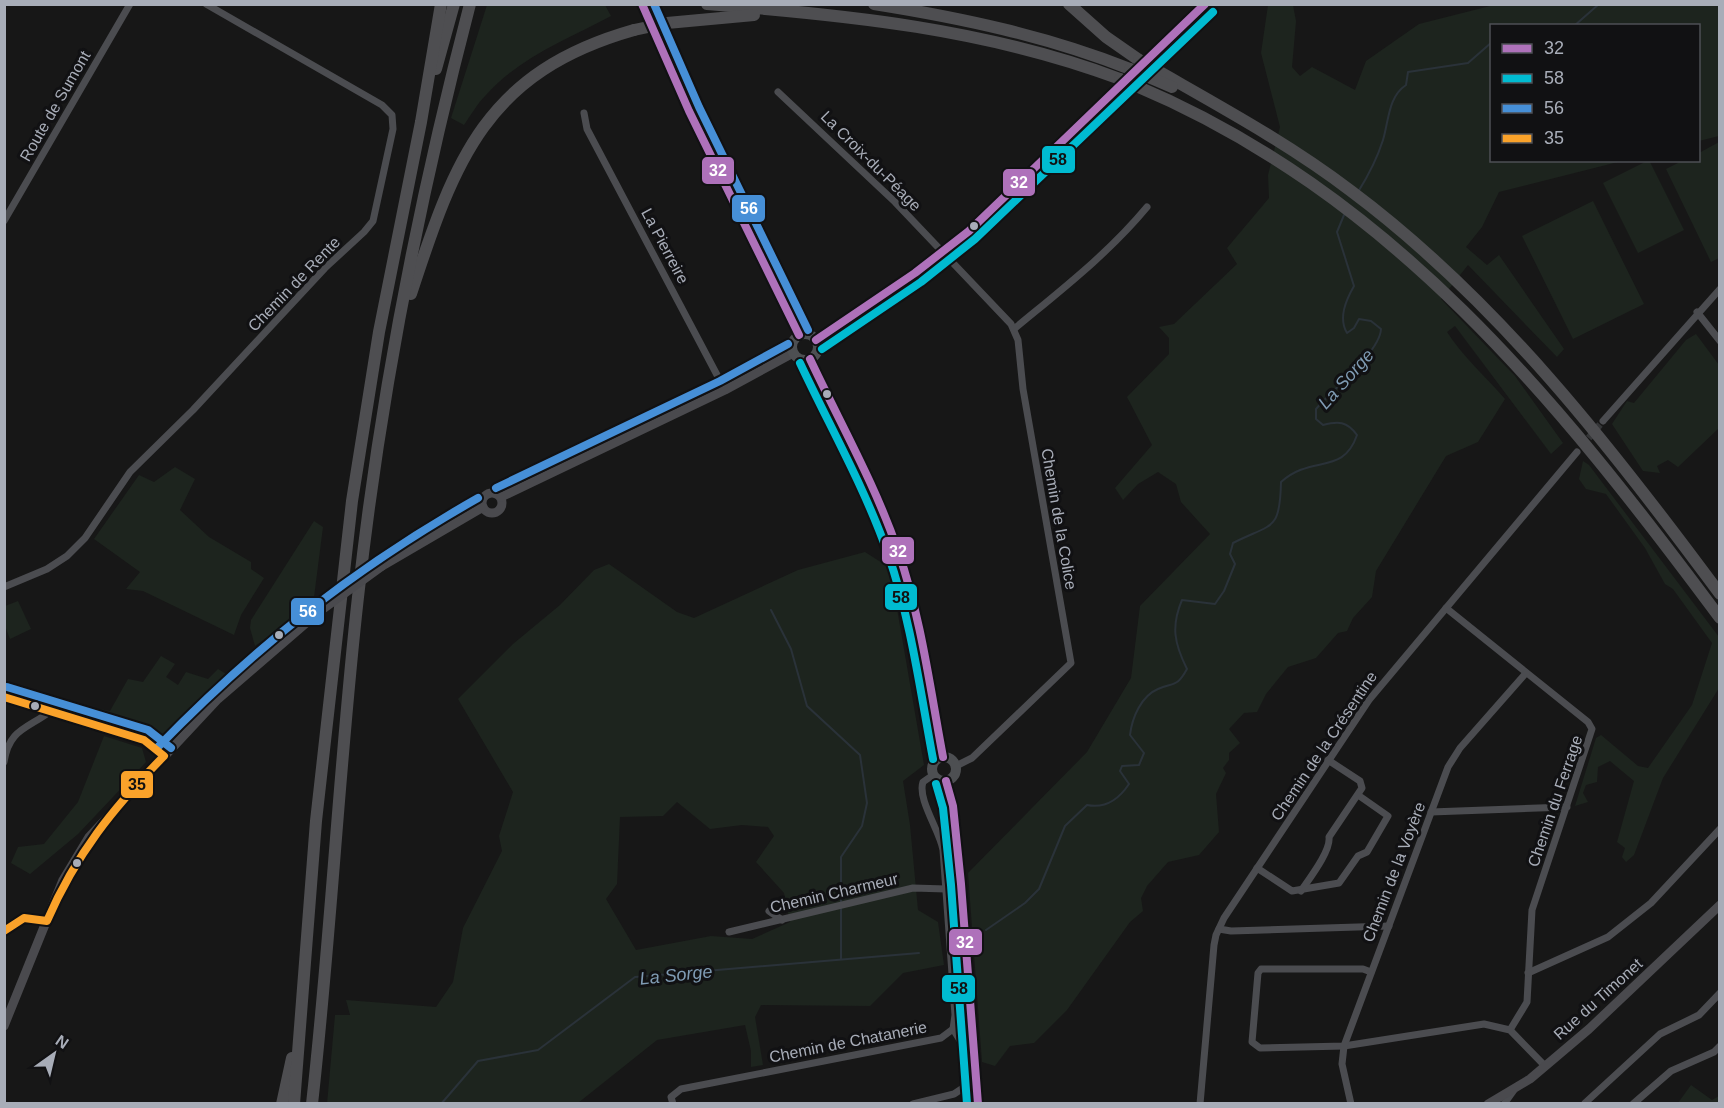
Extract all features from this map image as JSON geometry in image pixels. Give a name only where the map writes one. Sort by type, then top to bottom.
[{"type":"highway","points":[[294,1104],[316,821],[353,490],[386,294],[421,122],[441,4]]},
{"type":"highway","points":[[421,122],[454,4]]},
{"type":"highway","points":[[314,1104],[357,607],[374,472],[397,335],[428,176],[470,4]]},
{"type":"highway","points":[[707,4],[901,23],[988,39],[1051,55],[1134,84],[1208,118],[1281,160],[1358,215],[1443,290],[1507,353],[1571,426],[1719,618]]},
{"type":"highway","points":[[874,4],[1012,30],[1135,64]]},
{"type":"highway","points":[[1069,4],[1135,64],[1215,104],[1282,143],[1367,203],[1446,271],[1518,344],[1575,409],[1719,594]]},
{"type":"highway","points":[[397,335],[445,194],[467,149],[487,120],[516,89],[551,63],[598,41],[634,30],[667,23],[732,16],[818,15]]},
{"type":"highway","points":[[282,1104],[301,1010]]},
{"type":"main road","points":[[642,4],[684,100],[799,335]]},
{"type":"main road","points":[[816,340],[943,253],[1018,187],[1206,4]]},
{"type":"main road","points":[[799,335],[810,335],[816,340],[818,348],[810,358],[801,359],[794,353],[792,343],[799,335]]},
{"type":"main road","points":[[501,497],[725,390],[794,353]]},
{"type":"main road","points":[[810,358],[880,505],[899,552],[916,616],[943,757]]},
{"type":"main road","points":[[488,494],[501,497],[502,507],[497,512],[487,512],[483,507],[482,501],[488,494]]},
{"type":"main road","points":[[4,1026],[63,880],[89,837],[237,681],[320,610],[382,566],[483,507]]},
{"type":"main road","points":[[4,698],[144,740],[164,756]]},
{"type":"main road","points":[[943,757],[952,760],[956,766],[955,774],[946,781],[939,780],[933,775],[933,763],[943,757]]},
{"type":"main road","points":[[946,781],[953,806],[961,884],[978,1104]]},
{"type":"main road","name":"Rue du Timonet","points":[[1488,1104],[1514,1090],[1545,1066],[1633,990],[1719,905]]},
{"type":"street","name":"Route de Sumont","points":[[4,221],[130,4]]},
{"type":"street","name":"Chemin de Rente","points":[[4,587],[46,569],[68,556],[85,538],[130,472],[373,221],[393,129],[392,115],[382,105],[206,4]]},
{"type":"street","name":"La Croix-du-Péage","points":[[778,92],[895,202],[943,253]]},
{"type":"street","name":"La Pierreire","points":[[584,113],[587,129],[725,390]]},
{"type":"street","points":[[943,253],[1014,329],[1114,244],[1147,207]]},
{"type":"street","points":[[1603,421],[1719,289]]},
{"type":"street","points":[[1697,312],[1719,341]]},
{"type":"street","name":"Chemin de la Colice","points":[[956,766],[972,758],[1071,663],[1026,407],[1018,340],[1014,329]]},
{"type":"street","name":"Chemin de la Crésentine","points":[[1200,1104],[1214,945],[1219,929],[1369,700],[1577,452]]},
{"type":"street","name":"Chemin du Ferrage","points":[[1446,608],[1588,722],[1592,729],[1532,910],[1527,1002],[1510,1030]]},
{"type":"street","name":"Chemin de la Voyère","points":[[1351,1104],[1342,1064],[1344,1046],[1452,758],[1526,673]]},
{"type":"street","points":[[4,762],[8,743],[15,734],[51,711]]},
{"type":"street","points":[[1301,891],[1319,865],[1330,843],[1329,837],[1362,788],[1360,781],[1328,760]]},
{"type":"street","points":[[933,775],[923,782],[921,793],[941,838],[955,1008],[953,1029],[961,1042],[969,1104]]},
{"type":"street","points":[[1257,868],[1292,891],[1339,884],[1358,856],[1367,852],[1386,820],[1384,812],[1358,795]]},
{"type":"street","points":[[1431,812],[1568,807]]},
{"type":"street","points":[[1528,973],[1608,937],[1651,903],[1719,829]]},
{"type":"street","name":"Chemin Charmeur","points":[[729,932],[913,888],[946,889]]},
{"type":"street","points":[[769,911],[782,920]]},
{"type":"street","points":[[4,932],[21,918],[36,917],[47,921]]},
{"type":"street","points":[[1219,929],[1231,931],[1389,926]]},
{"type":"street","points":[[1371,972],[1363,969],[1266,968],[1258,973],[1252,1042],[1255,1046],[1344,1046],[1468,1025],[1500,1026],[1510,1030],[1545,1066]]},
{"type":"street","points":[[1585,1103],[1660,1034],[1699,1015],[1719,993]]},
{"type":"street","name":"Chemin de Chatanerie","points":[[673,1104],[671,1097],[681,1089],[941,1038],[953,1029]]},
{"type":"street","points":[[1633,1104],[1671,1071],[1714,1052],[1719,1046]]},
{"type":"street","points":[[914,1104],[954,1094],[966,1086]]},
{"type":"street","points":[[1504,1104],[1514,1090]]},
{"type":"shaded area","points":[[487,5],[605,5],[611,16],[545,50],[514,70],[483,98],[464,125],[451,118]]},
{"type":"shaded area","points":[[1268,5],[1293,5],[1296,21],[1292,67],[1300,76],[1312,67],[1355,90],[1366,61],[1419,24],[1494,5],[1719,5],[1719,136],[1700,141],[1700,24],[1490,24],[1490,162],[1618,162],[1499,192],[1482,227],[1466,247],[1487,265],[1499,255],[1564,349],[1557,357],[1468,265],[1441,299],[1515,376],[1563,443],[1551,454],[1455,326],[1447,332],[1467,358],[1505,399],[1478,442],[1446,456],[1376,571],[1372,597],[1353,618],[1347,631],[1338,633],[1316,658],[1288,667],[1266,694],[1257,712],[1244,713],[1229,729],[1240,743],[1229,753],[1229,760],[1223,768],[1226,773],[1216,794],[1219,832],[1199,855],[1168,862],[1147,886],[1141,898],[1143,911],[1130,922],[1067,1010],[1034,1043],[1010,1046],[995,1066],[982,1062],[968,873],[1087,752],[1131,678],[1140,606],[1210,534],[1181,502],[1176,484],[1158,472],[1138,484],[1123,500],[1115,488],[1152,445],[1127,397],[1169,354],[1169,338],[1159,327],[1174,324],[1237,264],[1227,248],[1269,198],[1268,175],[1280,127],[1261,53]]},
{"type":"shaded area","points":[[1719,142],[1719,258],[1711,262],[1666,169],[1680,162],[1700,162],[1700,152]]},
{"type":"shaded area","points":[[1645,162],[1650,162],[1684,230],[1638,253],[1603,183]]},
{"type":"shaded area","points":[[1593,201],[1644,304],[1573,339],[1522,236]]},
{"type":"shaded area","points":[[1696,334],[1719,365],[1719,428],[1678,467],[1668,460],[1657,466],[1660,473],[1643,471],[1612,424],[1627,401],[1634,403],[1686,340]]},
{"type":"shaded area","points":[[1583,461],[1589,465],[1719,637],[1719,688],[1663,778],[1634,855],[1626,862],[1622,857],[1625,848],[1617,842],[1634,781],[1610,761],[1598,767],[1597,782],[1586,785],[1583,793],[1588,802],[1575,806],[1596,738],[1601,735],[1638,766],[1648,768],[1692,705],[1712,643],[1673,589],[1665,584],[1645,548],[1606,494],[1586,489],[1579,479]]},
{"type":"shaded area","points":[[175,467],[195,479],[180,510],[209,537],[251,562],[251,569],[264,578],[241,615],[234,635],[143,591],[126,589],[140,572],[94,539],[139,475],[154,482]]},
{"type":"shaded area","points":[[314,521],[323,527],[313,605],[255,646],[250,628],[251,620]]},
{"type":"shaded area","points":[[865,552],[890,568],[924,765],[903,781],[910,825],[918,910],[938,922],[944,965],[903,973],[870,1006],[761,1005],[755,1017],[763,1065],[751,1067],[751,1051],[745,1025],[657,1040],[578,1103],[327,1104],[335,1015],[350,1015],[346,1000],[436,1007],[453,982],[463,928],[502,851],[499,836],[513,792],[458,699],[513,644],[560,605],[594,570],[609,564],[677,612],[694,618],[798,570]],"holes":[[[677,802],[710,829],[742,825],[768,827],[774,836],[756,862],[784,893],[790,922],[752,939],[711,936],[636,950],[606,899],[617,884],[620,817],[663,816]]]},
{"type":"shaded area","points":[[18,601],[31,629],[10,639],[5,626],[5,606]]},
{"type":"shaded area","points":[[161,656],[175,664],[166,677],[178,685],[186,672],[208,679],[218,669],[226,674],[167,735],[93,717],[83,706],[110,711],[128,679],[143,682]]},
{"type":"shaded area","points":[[104,736],[142,748],[146,762],[78,834],[30,874],[11,863],[18,847],[44,844],[78,802]]},
{"type":"shaded area","points":[[1691,1085],[1712,1100],[1719,1096],[1719,1103],[1678,1103]]},
{"type":"waterway","name":"La Sorge","points":[[1576,24],[1599,4]]},
{"type":"waterway","name":"La Sorge","points":[[1358,192],[1378,154],[1392,102],[1406,85],[1408,72],[1468,63],[1490,44]]},
{"type":"waterway","name":"La Sorge","points":[[986,930],[1025,903],[1039,889],[1065,826],[1087,805],[1100,806],[1111,802],[1129,784],[1120,771],[1122,766],[1139,765],[1144,753],[1130,735],[1138,708],[1152,692],[1178,681],[1187,669],[1179,651],[1175,626],[1182,600],[1215,604],[1224,591],[1235,564],[1230,554],[1233,543],[1265,528],[1276,518],[1279,510],[1281,482],[1304,469],[1335,461],[1351,448],[1357,435],[1350,427],[1338,423],[1323,425],[1316,419],[1316,409],[1373,349],[1381,329],[1371,321],[1359,319],[1354,328],[1347,333],[1344,327],[1344,309],[1354,286],[1337,232],[1344,215]]},
{"type":"waterway","points":[[771,610],[791,649],[807,706],[860,755],[867,803],[862,826],[841,857],[841,959]]},
{"type":"waterway","name":"La Sorge","points":[[441,1104],[478,1061],[538,1050],[635,977],[919,953]]},
{"type":"tunnel","points":[[1582,446],[1603,421]]},
{"type":"transit line","name":"32","points":[[642,4],[689,111],[799,335]]},
{"type":"transit line","name":"56","points":[[654,4],[699,107],[808,330]]},
{"type":"transit line","name":"32","points":[[816,340],[915,273],[969,231],[1205,4]]},
{"type":"transit line","name":"58","points":[[822,349],[921,282],[975,239],[1213,12]]},
{"type":"transit line","name":"56","points":[[496,488],[720,381],[788,344]]},
{"type":"transit line","name":"32","points":[[810,359],[868,478],[898,551],[919,627],[943,757]]},
{"type":"transit line","name":"58","points":[[800,363],[858,481],[888,554],[909,630],[933,759]]},
{"type":"transit line","name":"56","points":[[156,749],[231,676],[308,612],[389,553],[478,498]]},
{"type":"transit line","name":"56","points":[[7,687],[148,730],[171,748]]},
{"type":"transit line","name":"35","points":[[4,697],[144,740],[164,756],[128,794],[97,833],[70,874],[47,921],[24,918],[4,931]]},
{"type":"transit line","name":"32","points":[[946,781],[953,806],[961,884],[978,1104]]},
{"type":"transit line","name":"58","points":[[936,784],[943,808],[951,885],[967,1104]]}]
